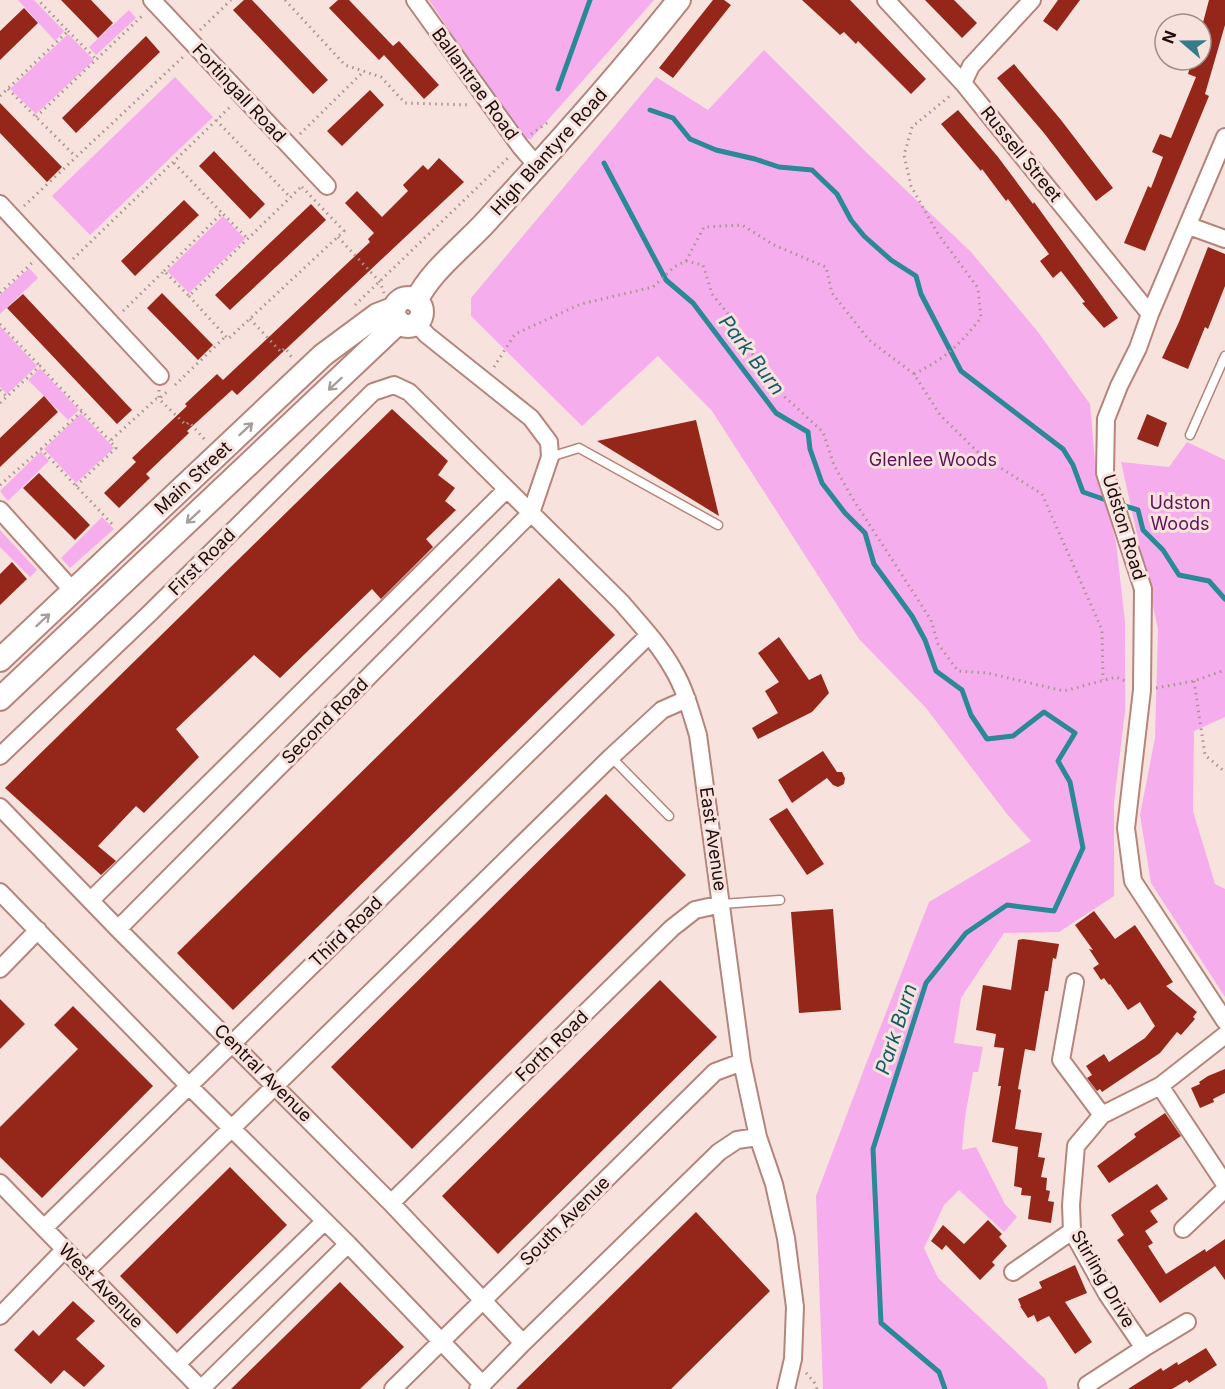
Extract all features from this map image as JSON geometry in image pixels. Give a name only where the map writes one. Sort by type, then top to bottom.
[{"type":"main road","name":"High Blantyre Road","points":[[377,344],[406,314],[435,273],[537,166],[634,57],[679,0]]},
{"type":"main road","name":"Main Street","points":[[0,660],[341,340],[377,315],[406,314]]},
{"type":"main road","name":"Main Street","points":[[0,699],[377,344]]},
{"type":"street","name":"Ballantrae Road","points":[[415,0],[520,146],[537,166]]},
{"type":"street","name":"Russell Street","points":[[886,0],[963,83],[1150,314]]},
{"type":"street","points":[[963,83],[971,66],[1032,0]]},
{"type":"street","name":"Fortingall Road","points":[[153,2],[321,179]]},
{"type":"street","name":"Udston Road","points":[[1225,136],[1150,314],[1138,348],[1106,419],[1105,473],[1143,589],[1142,690],[1126,828],[1134,881],[1225,1021]]},
{"type":"street","points":[[0,204],[160,376]]},
{"type":"street","points":[[1189,226],[1225,239]]},
{"type":"street","points":[[406,314],[427,335],[531,418],[549,442],[550,457],[531,513]]},
{"type":"street","name":"First Road","points":[[0,756],[150,613],[373,392],[394,385],[409,392]]},
{"type":"street","name":"East Avenue","points":[[409,392],[621,602],[649,635],[673,669],[687,699],[698,735],[742,1062],[758,1137],[774,1184],[786,1238],[795,1307],[793,1359],[786,1389]]},
{"type":"street","name":"Second Road","points":[[91,900],[507,489]]},
{"type":"street","points":[[0,510],[73,591]]},
{"type":"street","name":"Second Road","points":[[118,929],[531,513]]},
{"type":"street","name":"Third Road","points":[[44,1228],[649,635]]},
{"type":"street","points":[[86,1271],[611,757],[662,710],[687,699]]},
{"type":"street","name":"Central Avenue","points":[[0,807],[391,1203],[523,1343]]},
{"type":"street","points":[[0,892],[189,1086],[348,1244],[481,1387],[719,1152],[737,1140],[758,1137]]},
{"type":"street","name":"Forth Road","points":[[391,1203],[672,928],[695,910],[722,904]]},
{"type":"street","points":[[0,969],[38,930]]},
{"type":"street","points":[[1075,982],[1061,1060],[1102,1115]]},
{"type":"street","name":"Stirling Drive","points":[[1087,1385],[1144,1348],[1107,1294],[1072,1231],[1071,1205],[1076,1146],[1102,1115],[1160,1086],[1225,1035]]},
{"type":"street","name":"South Avenue","points":[[393,1389],[715,1072],[742,1062]]},
{"type":"street","points":[[1160,1086],[1225,1184]]},
{"type":"street","name":"West Avenue","points":[[0,1183],[201,1389]]},
{"type":"street","points":[[1183,1229],[1225,1189]]},
{"type":"street","points":[[177,1364],[325,1221]]},
{"type":"street","points":[[1013,1272],[1072,1231]]},
{"type":"street","points":[[201,1389],[348,1244]]},
{"type":"street","points":[[0,1316],[64,1250]]},
{"type":"street","points":[[1144,1348],[1187,1322]]},
{"type":"lane","points":[[1190,435],[1225,356]]},
{"type":"lane","points":[[550,457],[579,448],[718,525]]},
{"type":"lane","points":[[611,757],[669,816]]},
{"type":"lane","points":[[722,904],[780,900]]},
{"type":"path","points":[[38,0],[96,59]]},
{"type":"path","points":[[12,217],[76,158],[192,43],[231,0]]},
{"type":"path","points":[[285,0],[345,65],[381,77],[405,103],[491,106]]},
{"type":"path","points":[[36,117],[153,2]]},
{"type":"path","points":[[0,96],[68,31]]},
{"type":"path","points":[[289,145],[363,72]]},
{"type":"path","points":[[914,374],[939,361],[962,342],[981,318],[978,288],[938,234],[911,186],[904,156],[912,127],[963,83]]},
{"type":"path","points":[[8,88],[76,158]]},
{"type":"path","points":[[62,270],[242,96]]},
{"type":"path","points":[[349,311],[501,166],[533,132],[552,119]]},
{"type":"path","points":[[216,120],[291,197]]},
{"type":"path","points":[[173,162],[248,239]]},
{"type":"path","points":[[189,296],[301,187],[321,179]]},
{"type":"path","points":[[164,271],[228,339],[344,231],[301,187]]},
{"type":"path","points":[[110,323],[222,213]]},
{"type":"path","points":[[483,380],[502,356],[515,334],[581,304],[653,287],[674,267],[686,261],[704,227],[742,225],[774,245],[826,267],[832,293],[869,340],[914,374],[940,415],[983,457],[1042,494],[1102,630],[1103,680]]},
{"type":"path","points":[[338,237],[380,282]]},
{"type":"path","points":[[0,293],[44,252]]},
{"type":"path","points":[[686,261],[703,265],[711,294],[728,314],[739,336],[785,397],[823,432],[834,465],[851,496],[931,620],[938,644],[958,671],[987,674],[1064,692],[1116,677],[1142,690],[1165,687],[1194,681],[1225,670]]},
{"type":"path","points":[[250,319],[282,351],[285,348],[306,372]]},
{"type":"path","points":[[0,324],[116,448],[76,486]]},
{"type":"path","points":[[110,441],[226,336]]},
{"type":"path","points":[[0,403],[40,366]]},
{"type":"path","points":[[160,376],[159,399],[186,425],[189,422],[204,439],[210,434]]},
{"type":"path","points":[[0,390],[7,397]]},
{"type":"path","points":[[0,485],[82,411]]},
{"type":"path","points":[[41,448],[116,531]]},
{"type":"path","points":[[1194,681],[1205,754],[1225,772]]},
{"type":"green space","points":[[18,0],[34,0],[64,31],[55,41]]},
{"type":"green space","points":[[429,0],[654,0],[531,139],[522,138]]},
{"type":"green space","points":[[129,10],[136,18],[96,55],[89,47]]},
{"type":"green space","points":[[68,34],[94,60],[36,114],[10,89]]},
{"type":"green space","name":"Glenlee Woods","points":[[764,50],[971,252],[1038,332],[1090,404],[1095,462],[1116,542],[1125,622],[1125,711],[1114,803],[1114,896],[1059,932],[1004,933],[961,998],[954,1043],[983,1047],[978,1072],[973,1072],[962,1150],[976,1147],[1005,1204],[1017,1217],[1004,1232],[959,1190],[944,1205],[924,1248],[938,1278],[1045,1379],[1048,1389],[823,1389],[816,1196],[929,902],[1031,841],[1007,814],[926,708],[859,639],[712,411],[658,356],[582,426],[471,316],[471,298],[656,77],[708,110]]},
{"type":"green space","points":[[175,77],[213,117],[90,235],[52,196]]},
{"type":"green space","points":[[223,216],[245,239],[189,293],[167,271]]},
{"type":"green space","points":[[29,268],[38,278],[0,314],[0,295]]},
{"type":"green space","points":[[0,326],[37,366],[7,394],[0,387]]},
{"type":"green space","points":[[40,368],[79,410],[68,420],[28,380]]},
{"type":"green space","points":[[81,413],[114,448],[76,483],[44,449]]},
{"type":"green space","name":"Udston Woods","points":[[1187,442],[1225,460],[1225,717],[1194,731],[1193,811],[1215,884],[1225,889],[1225,997],[1151,883],[1140,815],[1155,738],[1158,629],[1121,462],[1169,467]]},
{"type":"green space","points":[[41,451],[49,461],[8,501],[0,491]]},
{"type":"green space","points":[[102,517],[114,529],[70,568],[61,558]]},
{"type":"green space","points":[[0,530],[37,570],[30,577],[0,547]]},
{"type":"building","points":[[61,0],[91,0],[113,23],[98,38]]},
{"type":"building","points":[[244,0],[252,0],[328,80],[313,94],[233,10]]},
{"type":"building","points":[[338,0],[349,0],[393,46],[399,41],[439,85],[424,99],[384,55],[379,60],[329,8]]},
{"type":"building","points":[[713,0],[724,0],[731,5],[673,78],[659,68]]},
{"type":"building","points":[[802,0],[850,0],[926,79],[911,94],[858,41],[856,44],[844,32],[840,35]]},
{"type":"building","points":[[925,0],[954,0],[977,23],[962,38]]},
{"type":"building","points":[[1058,0],[1080,0],[1057,31],[1043,21]]},
{"type":"building","points":[[1209,0],[1225,0],[1225,25],[1213,66],[1213,12],[1206,12]]},
{"type":"building","points":[[24,8],[38,23],[0,60],[0,31]]},
{"type":"building","points":[[146,36],[160,52],[76,133],[62,118]]},
{"type":"building","points":[[1014,64],[1113,188],[1096,201],[1044,133],[997,78]]},
{"type":"building","points":[[1189,72],[1211,72],[1205,94],[1209,96],[1145,251],[1124,243],[1148,186],[1151,188],[1163,157],[1152,152],[1160,134],[1171,138],[1196,77],[1188,74]]},
{"type":"building","points":[[370,90],[384,105],[342,146],[327,131]]},
{"type":"building","points":[[0,103],[62,167],[47,182],[0,133]]},
{"type":"building","points":[[958,110],[998,157],[1033,204],[1034,202],[1118,318],[1104,328],[1082,303],[1085,302],[1061,271],[1053,278],[1040,261],[1049,254],[1008,199],[1006,201],[982,169],[981,171],[941,124]]},
{"type":"building","points":[[214,151],[265,204],[250,219],[199,166]]},
{"type":"building","points":[[439,158],[464,182],[237,395],[232,390],[187,431],[189,433],[146,474],[150,478],[119,508],[104,493],[136,462],[132,458],[217,374],[223,380],[370,242],[368,239],[374,233],[345,203],[357,191],[382,217],[408,191],[403,185],[423,165],[428,170]]},
{"type":"building","points":[[184,200],[199,215],[135,276],[121,261]]},
{"type":"building","points":[[311,204],[326,220],[230,310],[215,295]]},
{"type":"building","points":[[1208,247],[1225,254],[1225,286],[1208,329],[1205,327],[1188,369],[1162,358],[1179,322]]},
{"type":"building","points":[[162,293],[213,345],[198,360],[147,308]]},
{"type":"building","points":[[23,294],[132,410],[117,424],[7,308]]},
{"type":"building","points":[[44,396],[58,412],[0,467],[0,438]]},
{"type":"building","points":[[392,409],[448,461],[438,475],[455,488],[445,501],[456,510],[426,539],[433,547],[381,599],[372,589],[280,678],[254,655],[176,729],[199,757],[144,813],[136,806],[98,846],[116,861],[101,875],[5,788]]},
{"type":"building","points":[[1147,414],[1167,423],[1158,447],[1137,439]]},
{"type":"building","points":[[696,420],[719,516],[597,441]]},
{"type":"building","points":[[39,473],[90,525],[75,540],[23,488]]},
{"type":"building","points":[[12,562],[27,579],[0,605],[0,574]]},
{"type":"building","points":[[559,578],[615,635],[233,1010],[177,953]]},
{"type":"building","points":[[779,637],[809,680],[821,674],[829,693],[812,712],[758,739],[752,728],[778,713],[765,691],[779,682],[758,653]]},
{"type":"building","points":[[823,751],[837,772],[842,772],[845,778],[844,784],[838,787],[827,778],[792,803],[778,780]]},
{"type":"building","points":[[606,794],[686,875],[412,1149],[331,1067]]},
{"type":"building","points":[[787,808],[824,864],[807,875],[769,819]]},
{"type":"building","points":[[833,909],[841,1010],[799,1013],[791,912]]},
{"type":"building","points":[[1094,911],[1115,939],[1135,925],[1173,982],[1166,986],[1197,1012],[1193,1017],[1195,1019],[1181,1035],[1177,1032],[1160,1053],[1102,1092],[1100,1089],[1097,1091],[1087,1078],[1092,1075],[1086,1066],[1104,1054],[1109,1062],[1145,1038],[1155,1026],[1140,1002],[1128,1010],[1110,984],[1104,978],[1101,980],[1093,968],[1099,964],[1089,949],[1093,950],[1075,925]]},
{"type":"building","points":[[1018,940],[1059,944],[1056,959],[1053,958],[1048,991],[1045,991],[1035,1051],[1025,1049],[1018,1089],[1021,1090],[1015,1129],[1042,1133],[1038,1157],[1045,1158],[1041,1177],[1047,1178],[1046,1190],[1050,1191],[1048,1201],[1054,1202],[1051,1223],[1028,1219],[1031,1196],[1021,1195],[1022,1188],[1014,1186],[1018,1147],[992,1142],[1001,1086],[998,1086],[1004,1048],[994,1047],[996,1034],[976,1030],[983,985],[1011,990]]},
{"type":"building","points":[[660,980],[717,1037],[498,1254],[442,1196]]},
{"type":"building","points":[[0,999],[25,1024],[0,1049]]},
{"type":"building","points":[[73,1006],[153,1086],[42,1198],[0,1157],[0,1127],[78,1049],[54,1025]]},
{"type":"building","points":[[1225,1069],[1225,1093],[1213,1099],[1214,1102],[1200,1108],[1191,1088],[1200,1084],[1199,1082],[1208,1076]]},
{"type":"building","points":[[1165,1113],[1181,1136],[1109,1183],[1097,1166],[1136,1137],[1134,1134]]},
{"type":"building","points":[[230,1167],[287,1225],[177,1334],[120,1276]]},
{"type":"building","points":[[1157,1184],[1168,1199],[1150,1211],[1158,1222],[1145,1231],[1153,1243],[1148,1246],[1166,1274],[1225,1239],[1225,1280],[1215,1266],[1160,1303],[1117,1240],[1124,1235],[1111,1215]]},
{"type":"building","points":[[696,1212],[770,1291],[671,1389],[516,1389]]},
{"type":"building","points":[[988,1220],[1002,1234],[999,1237],[1007,1246],[992,1262],[995,1265],[980,1280],[946,1245],[942,1250],[931,1241],[943,1225],[964,1244]]},
{"type":"building","points":[[1075,1265],[1087,1293],[1065,1302],[1092,1342],[1075,1354],[1049,1316],[1037,1322],[1034,1315],[1028,1318],[1018,1299],[1042,1288],[1039,1282]]},
{"type":"building","points":[[340,1282],[404,1347],[360,1389],[231,1389]]},
{"type":"building","points":[[73,1301],[95,1321],[76,1339],[105,1366],[84,1387],[64,1370],[51,1384],[14,1350],[33,1330],[39,1336]]},
{"type":"building","points":[[1206,1348],[1217,1365],[1189,1383],[1187,1380],[1172,1389],[1128,1389],[1161,1368],[1163,1371],[1177,1362],[1178,1365]]},
{"type":"waterway","name":"Park Burn","points":[[558,89],[590,0]]},
{"type":"waterway","points":[[650,110],[673,118],[690,139],[716,150],[779,167],[812,170],[837,194],[851,220],[864,236],[891,260],[916,276],[921,294],[961,371],[1063,449],[1073,465],[1083,492],[1109,501]]},
{"type":"waterway","name":"Park Burn","points":[[604,163],[666,280],[693,303],[776,413],[808,432],[810,449],[822,483],[845,513],[865,533],[874,564],[912,616],[925,640],[936,671],[962,690],[971,715],[987,739],[1013,736],[1044,712],[1075,733],[1058,761],[1070,782],[1083,848],[1054,911],[1007,905],[966,933],[926,983],[873,1149],[881,1323],[939,1372],[945,1389]]},
{"type":"waterway","points":[[1118,504],[1138,510],[1143,530],[1163,550],[1179,575],[1209,581],[1225,599]]}]
